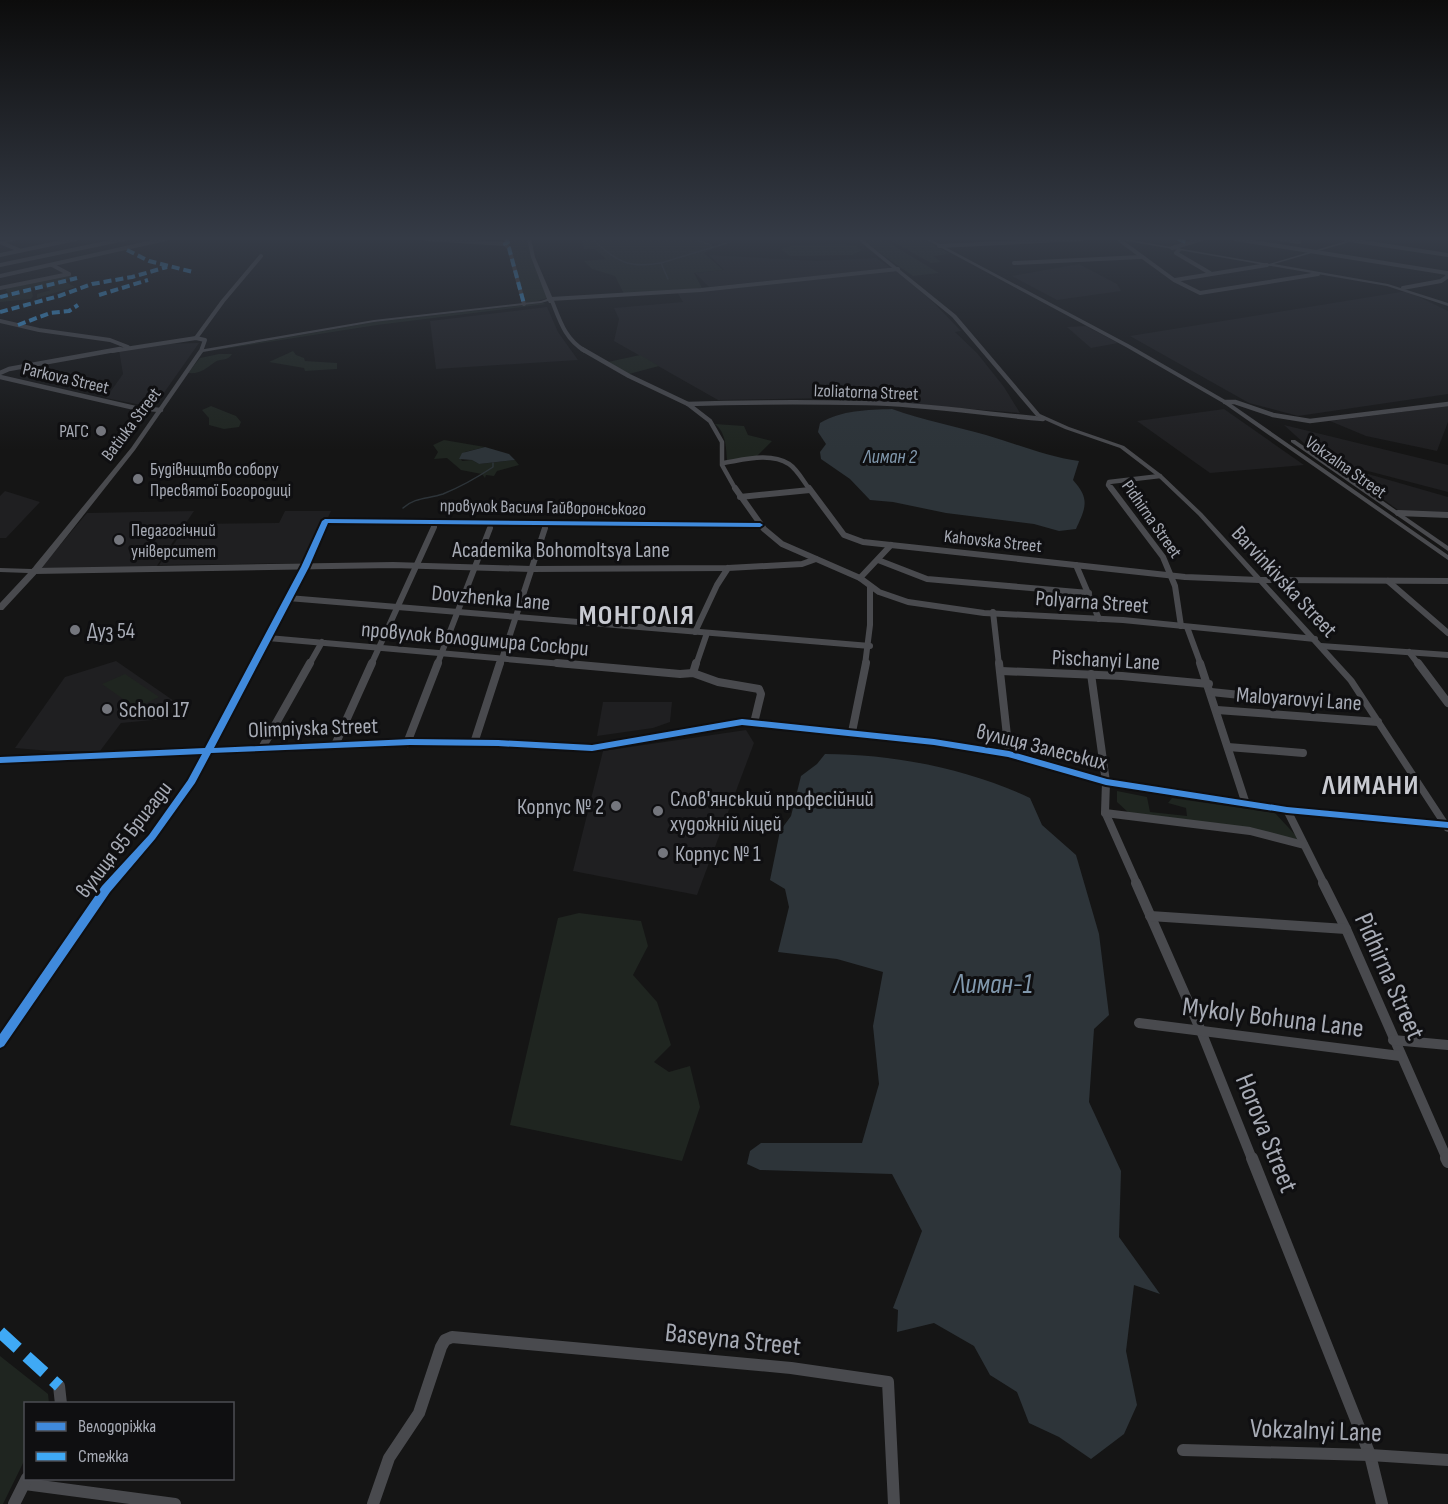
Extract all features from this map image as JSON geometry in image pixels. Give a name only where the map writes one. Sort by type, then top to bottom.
[{"type":"street","points":[[195,338],[217,309]]},
{"type":"street","points":[[0,375],[9,369],[128,347],[195,338],[205,340],[201,351],[374,321],[478,309]]},
{"type":"street","points":[[197,358],[377,326],[511,309]]},
{"type":"street","points":[[556,309],[565,333],[575,345],[629,376],[688,404]]},
{"type":"street","points":[[946,309],[1043,419]]},
{"type":"street","name":"Vokzalna Street","points":[[1059,309],[1225,402],[1448,558]]},
{"type":"street","name":"Vokzalna Street","points":[[1064,309],[1141,349],[1235,402],[1448,549]]},
{"type":"street","points":[[0,321],[110,340],[128,347]]},
{"type":"street","name":"Batiuka Street","points":[[0,608],[34,571],[161,410],[201,351]]},
{"type":"street","name":"Parkova Street","points":[[0,375],[135,408],[161,410]]},
{"type":"street","name":"Izoliatorna Street","points":[[688,404],[775,401],[820,404],[867,403],[1043,419]]},
{"type":"street","points":[[1225,402],[1235,402],[1273,415],[1318,421],[1448,404]]},
{"type":"street","name":"Polyarna Street","points":[[688,404],[710,421],[719,434],[723,463],[728,478],[760,525],[782,544],[860,578],[870,587],[898,600],[993,612],[1184,627],[1448,655]]},
{"type":"street","name":"Barvinkivska Street","points":[[1043,419],[1122,447],[1161,476],[1200,514],[1351,681],[1447,826]]},
{"type":"street","name":"Kahovska Street","points":[[723,463],[762,457],[780,459],[791,465],[844,536],[855,541],[1171,576],[1259,580],[1448,581]]},
{"type":"street","name":"Pidhirna Street","points":[[1161,476],[1109,482],[1108,485],[1163,557],[1175,586],[1184,627],[1210,688],[1246,804]]},
{"type":"street","points":[[740,497],[810,490]]},
{"type":"street","points":[[1398,513],[1448,515]]},
{"type":"street","name":"провулок Василя Гайворонського","points":[[325,521],[760,525]]},
{"type":"street","name":"вулиця 95 Бригади","points":[[0,1043],[106,889],[152,837],[210,750],[304,567],[325,521]]},
{"type":"street","points":[[335,745],[434,527]]},
{"type":"street","points":[[406,743],[490,528]]},
{"type":"street","points":[[474,743],[545,528]]},
{"type":"street","points":[[860,578],[891,545]]},
{"type":"street","name":"Academika Bohomoltsya Lane","points":[[34,571],[417,565],[531,569],[728,568],[802,564],[816,559]]},
{"type":"street","points":[[878,560],[927,579],[1082,594],[1089,592]]},
{"type":"street","points":[[1076,565],[1099,619]]},
{"type":"street","points":[[695,632],[717,585],[728,568]]},
{"type":"street","points":[[0,570],[34,571]]},
{"type":"street","points":[[1388,581],[1448,633]]},
{"type":"street","points":[[852,732],[870,646],[872,624],[870,587]]},
{"type":"street","name":"Dovzhenka Lane","points":[[288,598],[870,646]]},
{"type":"street","points":[[993,612],[1009,754]]},
{"type":"street","points":[[707,633],[693,673],[718,682],[759,689],[761,694],[754,723]]},
{"type":"street","name":"провулок Володимира Сосюри","points":[[268,638],[680,675],[693,673]]},
{"type":"street","points":[[262,748],[322,642]]},
{"type":"street","points":[[1409,652],[1448,703]]},
{"type":"street","name":"Pischanyi Lane","points":[[1001,671],[1090,674],[1210,688],[1260,697]]},
{"type":"street","name":"Horova Street","points":[[1090,674],[1106,782],[1105,813],[1201,1031],[1370,1455],[1382,1504]]},
{"type":"street","name":"Maloyarovyi Lane","points":[[1217,710],[1378,722]]},
{"type":"street","name":"вулиця Залеських","points":[[592,748],[742,722],[754,723],[852,732],[1009,754],[1106,782],[1246,804],[1447,826]]},
{"type":"street","name":"Olimpiyska Street","points":[[0,760],[406,743],[474,743],[592,748]]},
{"type":"street","points":[[1228,747],[1303,753]]},
{"type":"street","name":"Pidhirna Street","points":[[1287,810],[1346,929],[1448,1162]]},
{"type":"street","points":[[1105,813],[1250,831],[1304,845]]},
{"type":"street","points":[[1150,916],[1346,929]]},
{"type":"street","name":"Mykoly Bohuna Lane","points":[[1139,1023],[1400,1056]]},
{"type":"street","name":"Mykoly Bohuna Lane","points":[[1393,1040],[1448,1045]]},
{"type":"street","name":"Baseyna Street","points":[[373,1504],[389,1458],[419,1413],[441,1347],[445,1340],[452,1337],[791,1368],[888,1382],[894,1504]]},
{"type":"street","points":[[59,1386],[61,1402]]},
{"type":"street","name":"Vokzalnyi Lane","points":[[1183,1450],[1370,1455],[1448,1460]]},
{"type":"street","points":[[14,1504],[26,1481],[175,1504]]},
{"type":"shaded area","points":[[504,309],[377,325],[204,352],[374,322]]},
{"type":"shaded area","points":[[529,309],[548,309],[558,332],[578,360],[436,369],[430,321]]},
{"type":"shaded area","points":[[615,309],[940,309],[961,331],[955,332],[977,353],[1004,387],[1020,413],[833,398],[718,400],[614,341],[619,319]]},
{"type":"shaded area","points":[[1295,309],[1444,309],[1448,311],[1448,394],[1298,416],[1249,403],[1130,336]]},
{"type":"shaded area","points":[[1086,326],[1118,343],[1091,348],[1067,327]]},
{"type":"shaded area","points":[[199,343],[156,404],[136,404],[106,398],[123,374],[119,350],[157,344]]},
{"type":"shaded area","points":[[293,351],[305,361],[337,363],[337,369],[305,371],[304,368],[269,362]]},
{"type":"shaded area","points":[[232,354],[200,372],[188,373],[200,358]]},
{"type":"shaded area","points":[[640,355],[659,366],[629,374],[608,362]]},
{"type":"shaded area","points":[[211,406],[236,416],[241,422],[239,427],[224,429],[209,425],[209,418],[202,410]]},
{"type":"shaded area","points":[[1448,406],[1448,422],[1437,451],[1366,436],[1330,421]]},
{"type":"shaded area","points":[[1224,409],[1304,465],[1210,473],[1137,421]]},
{"type":"shaded area","points":[[715,424],[744,426],[748,435],[772,441],[756,457],[727,460],[723,436]]},
{"type":"shaded area","points":[[1284,425],[1448,465],[1448,492],[1345,465],[1306,445]]},
{"type":"shaded area","points":[[444,440],[485,447],[465,452],[462,461],[472,460],[479,464],[515,460],[519,465],[497,471],[494,476],[486,475],[485,478],[482,474],[461,470],[447,458],[434,459],[438,452],[433,445]]},
{"type":"shaded area","points":[[1337,465],[1448,497],[1448,515],[1402,513]]},
{"type":"shaded area","points":[[5,491],[40,502],[6,538],[0,538],[0,496]]},
{"type":"shaded area","name":"Педагогічний університет","points":[[194,511],[156,567],[40,569],[87,513]]},
{"type":"shaded area","points":[[285,511],[331,511],[306,563],[159,565],[188,524],[279,523]]},
{"type":"shaded area","name":"School 17","points":[[116,661],[174,701],[163,719],[121,723],[100,751],[15,748],[65,677]]},
{"type":"shaded area","points":[[125,674],[159,697],[136,708],[102,684]]},
{"type":"shaded area","points":[[603,702],[672,702],[670,722],[653,728],[597,736]]},
{"type":"shaded area","name":"Слов'янський професійний художній ліцей","points":[[746,730],[754,743],[697,895],[573,871],[603,751]]},
{"type":"shaded area","points":[[1117,791],[1147,797],[1150,812],[1187,816],[1186,808],[1168,803],[1172,798],[1275,813],[1300,840],[1130,814],[1117,802]]},
{"type":"shaded area","points":[[579,913],[641,921],[648,946],[633,975],[657,1002],[671,1045],[654,1062],[669,1072],[690,1066],[700,1107],[682,1161],[510,1125],[558,918]]},
{"type":"shaded area","points":[[0,1356],[48,1394],[49,1402],[24,1402],[24,1461],[3,1504],[0,1504]]},
{"type":"water","name":"Лиман 2","points":[[892,409],[1079,461],[1073,480],[1082,493],[1085,503],[1076,529],[1059,531],[1034,524],[946,513],[893,502],[870,500],[850,479],[821,459],[820,452],[826,444],[818,432],[820,423],[846,413]]},
{"type":"water","points":[[485,447],[509,454],[515,460],[479,464],[472,460],[459,459],[462,453]]},
{"type":"water","name":"Лиман-1","points":[[825,754],[904,760],[956,771],[1006,788],[1030,798],[1042,825],[1076,855],[1099,934],[1109,1015],[1094,1029],[1089,1102],[1121,1171],[1119,1237],[1160,1294],[1134,1285],[1126,1351],[1137,1405],[1124,1434],[1091,1459],[1059,1437],[1029,1423],[1017,1392],[990,1375],[974,1346],[934,1323],[897,1332],[898,1310],[893,1308],[922,1231],[892,1174],[760,1170],[747,1164],[750,1151],[761,1143],[862,1143],[879,1084],[873,1026],[883,972],[837,959],[778,952],[789,907],[785,889],[770,880],[780,831],[791,816],[801,776],[817,764]]},
{"type":"waterway","points":[[403,508],[412,502],[443,494],[462,485],[493,467],[493,463]]},
{"type":"marked path","points":[[0,312],[10,309]]},
{"type":"marked path","points":[[18,325],[50,313],[72,309]]},
{"type":"marked path","points":[[0,1332],[59,1386]]},
{"type":"cycle path","points":[[0,1043],[106,889],[152,837],[192,781],[305,567],[325,521],[760,525]]},
{"type":"cycle path","points":[[0,760],[410,742],[498,743],[592,748],[742,722],[934,742],[1009,754],[1106,782],[1287,810],[1448,825]]},
{"type":"place","name":"РАГС","points":[[101,431]]},
{"type":"place","name":"Будівництво собору Пресвятої Богородиці","points":[[138,479]]},
{"type":"place","name":"Педагогічний університет","points":[[119,540]]},
{"type":"place","name":"Дуз 54","points":[[75,630]]},
{"type":"place","name":"School 17","points":[[107,709]]},
{"type":"place","name":"Корпус № 2","points":[[616,806]]},
{"type":"place","name":"Слов'янський професійний художній ліцей","points":[[658,811]]},
{"type":"place","name":"Корпус № 1","points":[[663,853]]},
{"type":"district","name":"МОНГОЛІЯ","points":[[637,614]]},
{"type":"district","name":"ЛИМАНИ","points":[[1371,784]]}]
